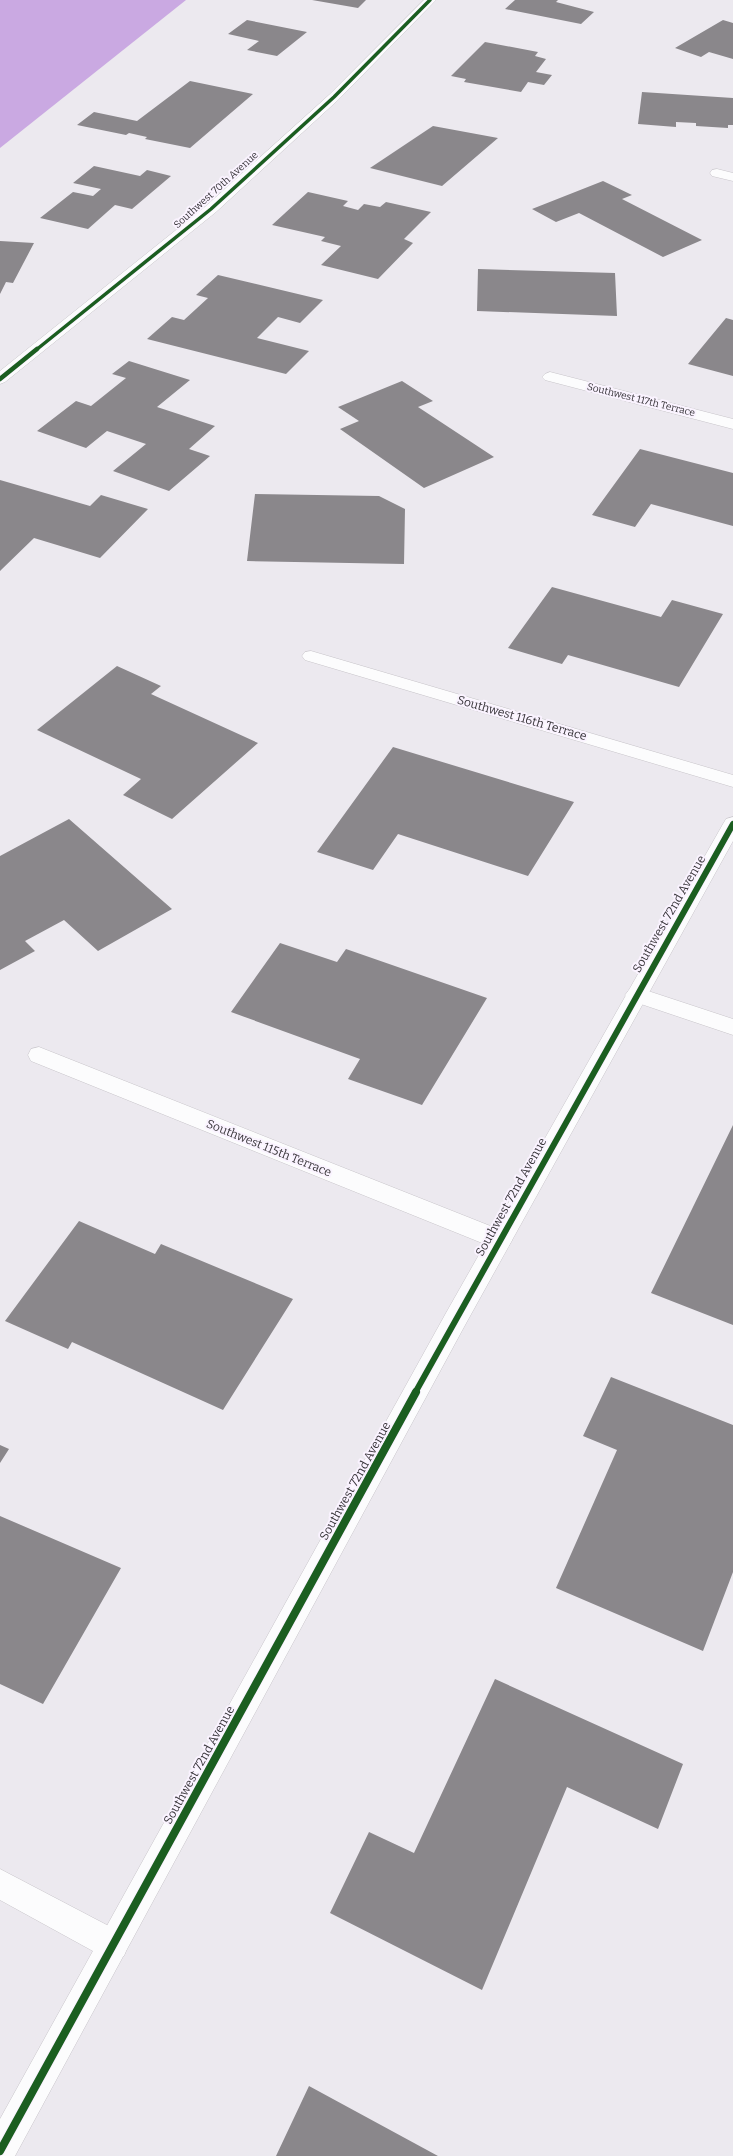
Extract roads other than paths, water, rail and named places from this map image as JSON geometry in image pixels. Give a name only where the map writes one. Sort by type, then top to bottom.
[{"type":"street","name":"Southwest 70th Avenue","points":[[0,379],[211,209],[334,97],[430,0]]},
{"type":"street","points":[[717,173],[733,177]]},
{"type":"street","name":"Southwest 117th Terrace","points":[[550,377],[733,424]]},
{"type":"street","name":"Southwest 116th Terrace","points":[[311,656],[733,781]]},
{"type":"street","name":"Southwest 72nd Avenue","points":[[0,2151],[500,1240],[636,994],[733,824]]},
{"type":"street","points":[[636,994],[733,1027]]},
{"type":"street","name":"Southwest 115th Terrace","points":[[39,1055],[500,1240]]},
{"type":"street","points":[[0,1884],[113,1945]]}]
